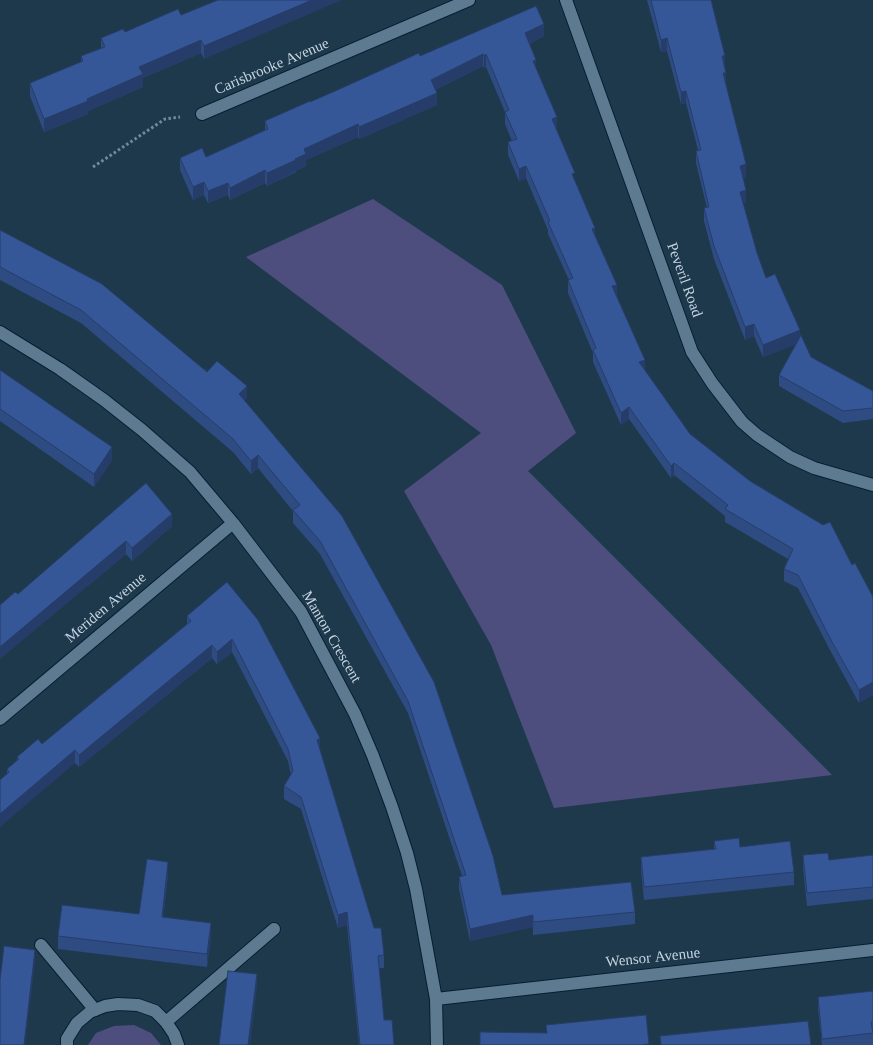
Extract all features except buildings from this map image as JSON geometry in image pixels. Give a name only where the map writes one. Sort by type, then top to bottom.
[{"type":"street","name":"Carisbrooke Avenue","points":[[202,114],[469,0]]},
{"type":"street","name":"Peveril Road","points":[[566,0],[692,352],[712,383],[742,422],[757,435],[790,457],[814,468],[873,485]]},
{"type":"street","name":"Manton Crescent","points":[[0,332],[60,368],[142,430],[190,472],[233,523],[301,612],[356,714],[374,756],[407,853],[416,889],[436,999],[436,1045]]},
{"type":"street","name":"Meriden Avenue","points":[[0,719],[233,523]]},
{"type":"street","points":[[166,1022],[274,930]]},
{"type":"street","points":[[41,945],[95,1010]]},
{"type":"street","name":"Wensor Avenue","points":[[436,999],[873,950]]},
{"type":"street","points":[[66,1045],[67,1039],[77,1023],[90,1012],[105,1006],[118,1004],[138,1005],[155,1011],[166,1022],[174,1034],[178,1045]]},
{"type":"path","points":[[93,167],[165,119],[202,114]]},
{"type":"shaded area","points":[[373,199],[502,285],[576,433],[528,471],[832,775],[554,808],[491,645],[404,491],[481,433],[246,257]]},
{"type":"shaded area","points":[[134,1025],[151,1033],[161,1045],[88,1045],[96,1033],[114,1026]]}]
